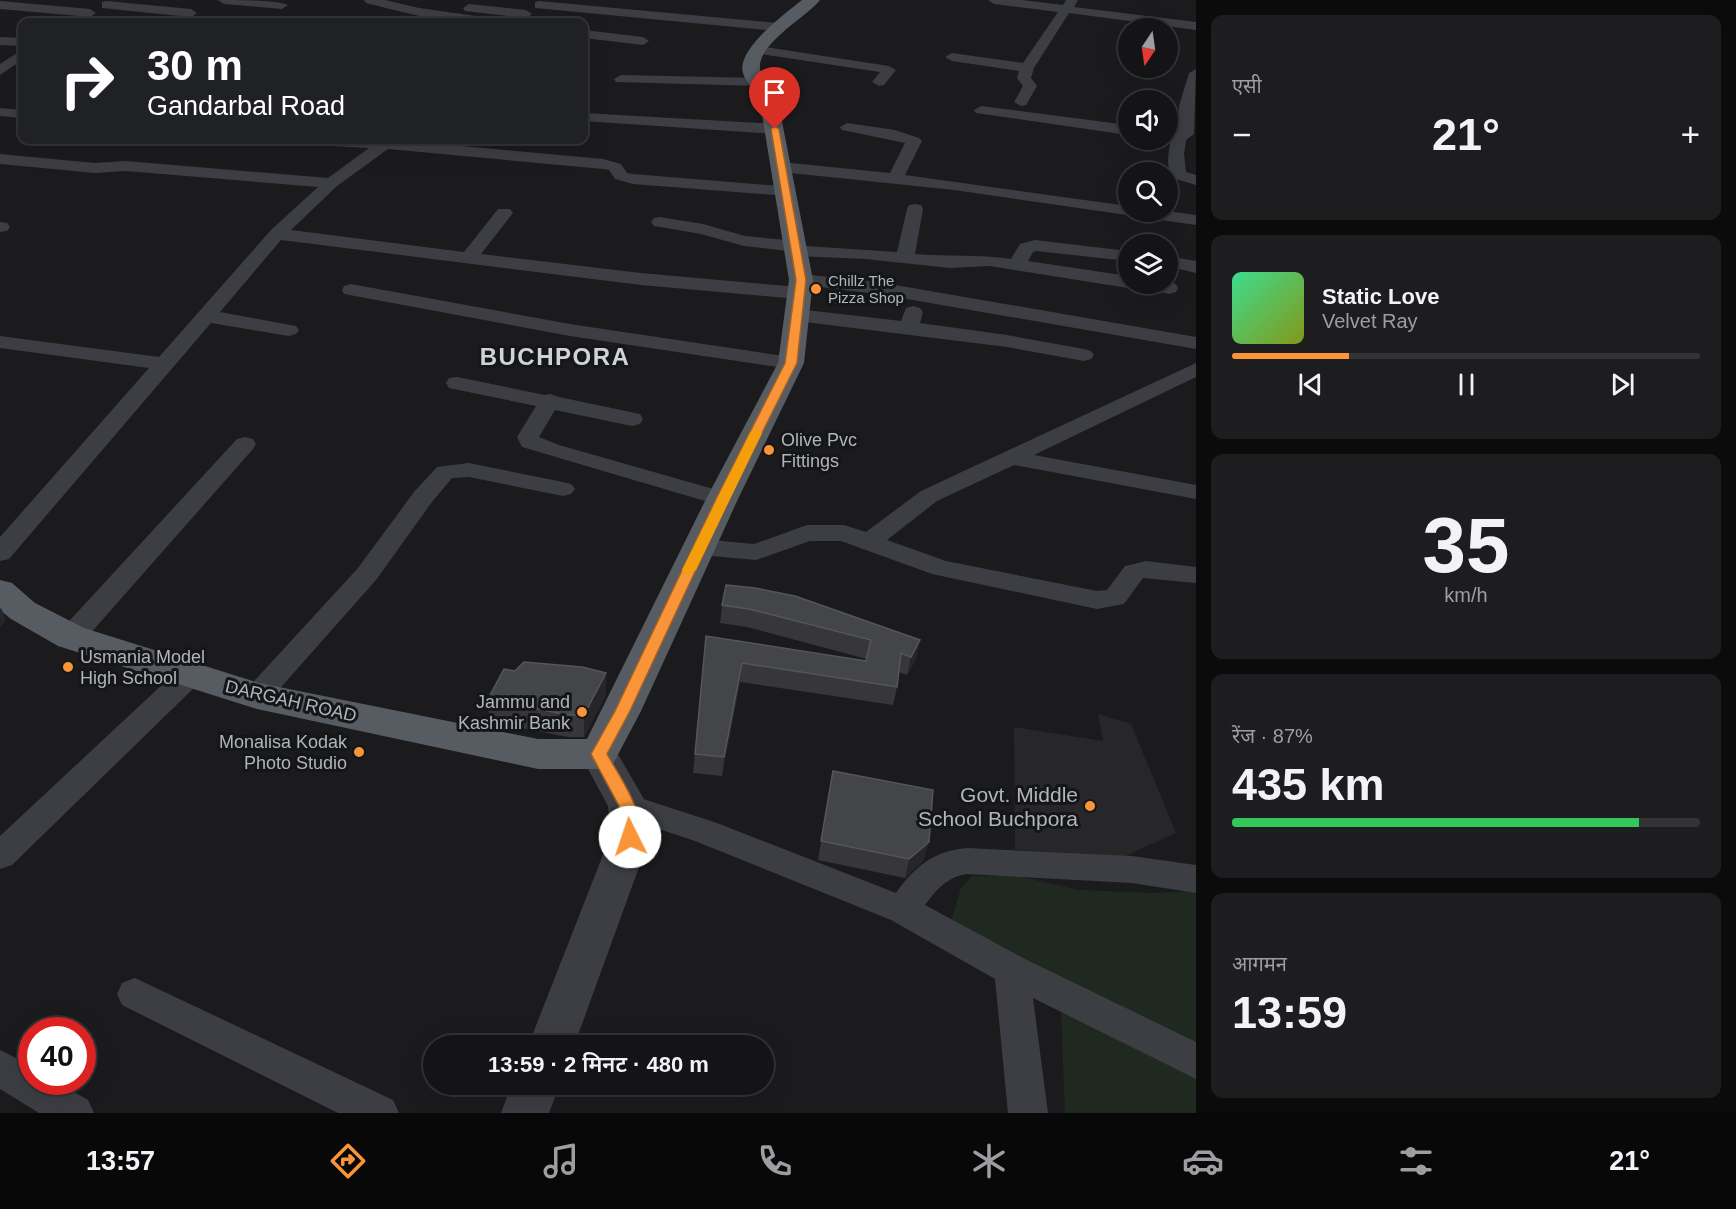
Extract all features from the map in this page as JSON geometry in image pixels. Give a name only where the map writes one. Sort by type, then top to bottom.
[{"type":"main road","points":[[599,754],[622,711],[722,499],[791,363],[799,296],[797,248],[768,96],[752,74],[751,63],[758,50],[784,22],[812,0]]},
{"type":"main road","name":"DARGAH ROAD","points":[[0,591],[23,611],[71,637],[257,696],[538,754],[599,754]]},
{"type":"street","points":[[224,0],[282,5]]},
{"type":"street","points":[[370,0],[412,10],[464,18]]},
{"type":"street","points":[[415,0],[525,14]]},
{"type":"street","points":[[994,0],[1069,4],[1138,14],[1196,26]]},
{"type":"street","points":[[79,18],[110,2],[191,13],[184,18]]},
{"type":"street","points":[[519,18],[542,3],[784,22]]},
{"type":"street","points":[[1021,102],[1030,86],[1026,74],[1069,4]]},
{"type":"street","points":[[0,5],[90,13]]},
{"type":"street","points":[[744,11],[784,22]]},
{"type":"street","points":[[588,34],[643,41]]},
{"type":"street","points":[[0,41],[18,42]]},
{"type":"street","points":[[758,50],[842,60],[889,70],[879,82]]},
{"type":"street","points":[[952,57],[1026,74]]},
{"type":"street","points":[[0,71],[18,61]]},
{"type":"street","points":[[1196,73],[1176,154],[1178,175],[1196,180]]},
{"type":"street","points":[[967,74],[1026,74]]},
{"type":"street","points":[[621,80],[759,82]]},
{"type":"street","points":[[981,110],[1118,129]]},
{"type":"street","points":[[0,112],[18,114]]},
{"type":"street","points":[[588,117],[775,129]]},
{"type":"street","points":[[847,127],[895,135],[914,141],[895,179]]},
{"type":"street","points":[[0,553],[277,234],[331,183],[385,144]]},
{"type":"street","points":[[407,144],[610,165],[615,167],[621,176],[633,179],[895,179],[1118,210]]},
{"type":"street","points":[[0,159],[85,168],[102,169],[126,166],[331,183]]},
{"type":"street","points":[[905,258],[915,209]]},
{"type":"street","points":[[468,258],[504,213]]},
{"type":"street","points":[[1178,218],[1196,220]]},
{"type":"street","points":[[660,222],[703,229],[744,241],[797,248],[950,263],[979,260],[1118,280]]},
{"type":"street","points":[[277,234],[799,296],[917,295],[1196,343]]},
{"type":"street","points":[[1017,264],[1026,248],[1035,245],[1118,255]]},
{"type":"street","points":[[1178,263],[1196,267]]},
{"type":"street","points":[[351,290],[469,314],[592,335],[791,363]]},
{"type":"street","points":[[909,328],[917,295]]},
{"type":"street","points":[[799,296],[909,328],[1007,341],[1084,355]]},
{"type":"street","points":[[207,316],[289,330]]},
{"type":"street","points":[[0,342],[166,364]]},
{"type":"street","points":[[870,541],[929,496],[1196,369]]},
{"type":"street","points":[[458,383],[550,400],[632,419]]},
{"type":"street","points":[[550,400],[530,432],[528,437],[530,442],[722,499]]},
{"type":"street","points":[[71,637],[244,444]]},
{"type":"street","points":[[1010,457],[1196,492]]},
{"type":"street","points":[[257,696],[367,574],[423,497],[445,472],[469,470],[563,489]]},
{"type":"street","points":[[700,547],[756,552],[807,533],[826,531],[844,533],[941,568],[1097,600],[1115,598],[1134,572],[1146,569],[1196,575]]},
{"type":"street","points":[[0,856],[189,676]]},
{"type":"street","points":[[555,1035],[630,837],[628,806],[599,754]]},
{"type":"street","points":[[628,806],[706,832],[903,910],[1012,970],[1196,1061]]},
{"type":"street","points":[[903,910],[938,869],[948,864],[974,861],[1117,867],[1196,879]]},
{"type":"street","points":[[1012,970],[1028,1113]]},
{"type":"street","points":[[135,994],[379,1113]]},
{"type":"street","points":[[0,1068],[74,1113]]},
{"type":"street","points":[[525,1113],[532,1095]]},
{"type":"shaded area","name":"Govt. Middle School Buchpora","points":[[1098,714],[1131,724],[1176,833],[1125,856],[1015,850],[1014,727],[1103,741]]},
{"type":"shaded area","points":[[972,876],[1017,876],[1079,890],[1151,893],[1196,891],[1196,1047],[950,925],[961,888]]},
{"type":"shaded area","points":[[1061,1007],[1196,1071],[1196,1113],[1065,1113]]},
{"type":"building","points":[[726,585],[795,596],[920,640],[911,657],[901,653],[897,687],[742,663],[724,757],[695,754],[706,636],[866,661],[871,640],[749,609],[722,605]]},
{"type":"building","points":[[524,662],[582,667],[606,673],[584,715],[568,715],[488,699],[504,669],[515,671]]},
{"type":"building","points":[[833,771],[933,790],[929,842],[909,859],[821,841]]},
{"type":"slow traffic","points":[[689,570],[756,433]]},
{"type":"place","name":"Chillz The Pizza Shop","points":[[816,289]]},
{"type":"place","name":"Olive Pvc Fittings","points":[[769,450]]},
{"type":"place","name":"Usmania Model High School","points":[[68,667]]},
{"type":"place","name":"Jammu and Kashmir Bank","points":[[582,712]]},
{"type":"place","name":"Monalisa Kodak Photo Studio","points":[[359,752]]},
{"type":"place","name":"Govt. Middle School Buchpora","points":[[1090,806]]},
{"type":"district","name":"BUCHPORA","points":[[555,356]]},
{"type":"route","points":[[630,837],[628,806],[599,754],[622,711],[722,499],[791,363],[801,280],[775,129]]}]
